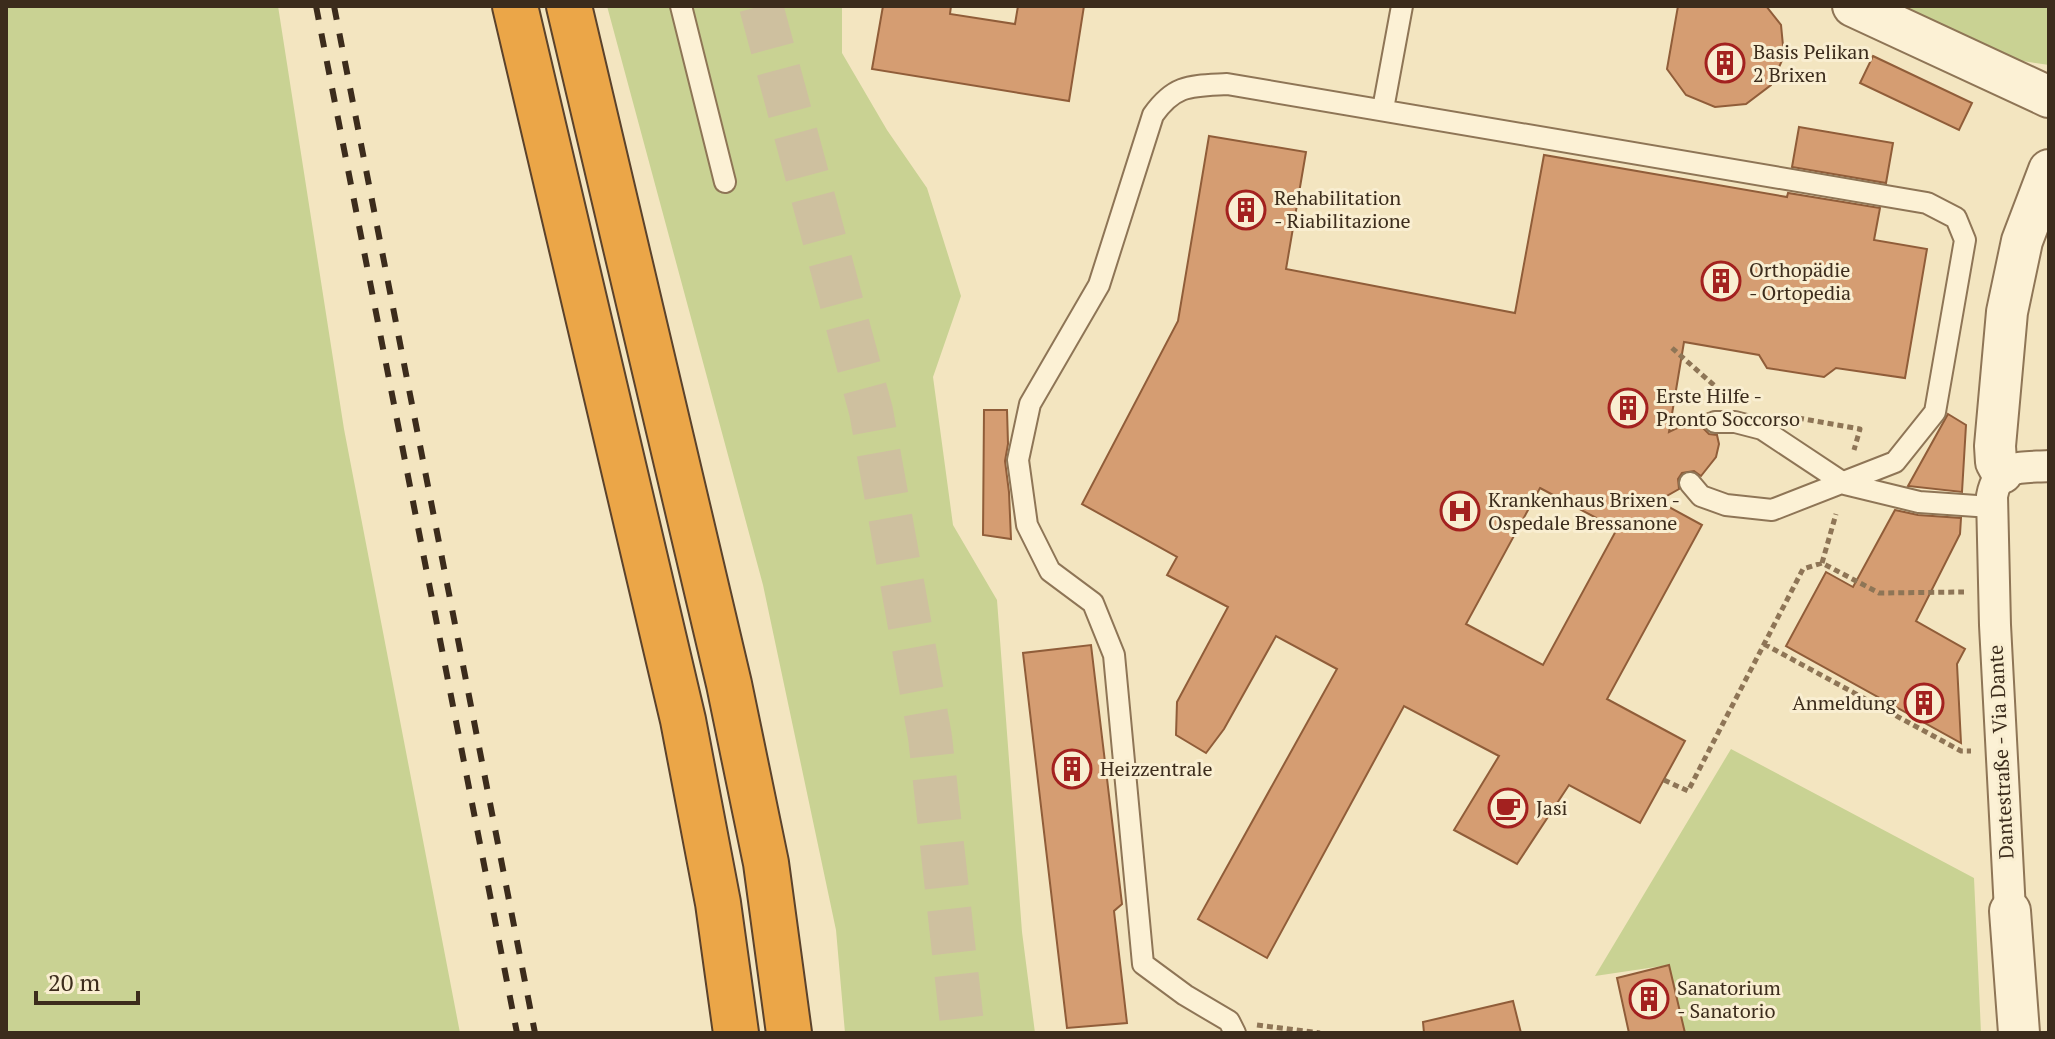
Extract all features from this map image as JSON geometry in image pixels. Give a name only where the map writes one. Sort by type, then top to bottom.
[{"type":"highway","points":[[515,6],[683,720],[718,903],[736,1033]]},
{"type":"highway","points":[[569,6],[729,684],[766,863],[789,1033]]},
{"type":"street","points":[[1853,6],[2049,97]]},
{"type":"street","points":[[1997,490],[1995,446],[2007,312],[2022,241],[2049,170]]},
{"type":"street","points":[[1997,490],[2011,469],[2049,466]]},
{"type":"street","name":"Dantestraße - Via Dante","points":[[1997,490],[1994,591],[2000,750],[2019,1033]]},
{"type":"lane","points":[[681,6],[725,182]]},
{"type":"lane","points":[[1383,109],[1407,29],[1402,6]]},
{"type":"lane","points":[[1232,1027],[1143,964],[1114,655],[1093,603],[1050,571],[1027,525],[1018,460],[1030,404],[1099,285],[1153,115],[1165,98],[1190,86],[1227,84],[1927,203],[1956,218],[1965,240],[1935,412],[1895,462],[1772,510],[1726,505],[1701,496],[1690,483]]},
{"type":"lane","points":[[1715,422],[1735,422],[1762,429],[1845,484],[1919,502],[1997,490]]},
{"type":"path","points":[[1664,780],[1688,791],[1803,569],[1822,563],[1879,593],[1994,591]]},
{"type":"path","points":[[1764,644],[1961,751],[2000,750]]},
{"type":"path","points":[[1232,1027],[1320,1033]]},
{"type":"green space","points":[[6,6],[278,6],[344,429],[460,1033],[6,1033]]},
{"type":"green space","points":[[607,6],[842,6],[842,53],[887,130],[927,188],[961,296],[933,377],[953,525],[997,600],[1022,932],[1035,1033],[845,1033],[836,930],[763,585]]},
{"type":"green space","points":[[1898,6],[2049,6],[2049,65],[2016,60]]},
{"type":"green space","points":[[1731,749],[1974,878],[1981,1033],[1685,1033],[1669,965],[1595,976]]},
{"type":"building","points":[[883,6],[951,6],[950,14],[1015,24],[1018,6],[1084,6],[1069,101],[872,69]]},
{"type":"building","name":"Basis Pelikan 2 Brixen","points":[[1678,6],[1766,6],[1781,25],[1784,56],[1771,85],[1746,104],[1715,107],[1686,95],[1667,69]]},
{"type":"building","points":[[1873,56],[1972,103],[1959,130],[1860,83]]},
{"type":"building","points":[[1799,127],[1893,143],[1886,183],[1792,167]]},
{"type":"building","points":[[1209,136],[1306,152],[1286,269],[1515,313],[1544,155],[1787,197],[1788,193],[1880,208],[1874,240],[1927,249],[1905,378],[1836,368],[1824,377],[1767,368],[1759,355],[1684,342],[1669,432],[1706,414],[1702,421],[1703,428],[1709,434],[1717,435],[1719,444],[1716,457],[1701,476],[1694,471],[1682,473],[1678,479],[1679,489],[1658,501],[1702,525],[1607,699],[1685,741],[1640,823],[1569,785],[1517,864],[1454,830],[1499,756],[1404,706],[1267,958],[1198,919],[1337,669],[1276,636],[1224,729],[1206,753],[1176,735],[1177,702],[1228,607],[1167,575],[1177,557],[1082,504],[1178,321]],"holes":[[[1540,488],[1617,529],[1543,665],[1466,624]]]},
{"type":"building","points":[[984,410],[1007,410],[1005,461],[1011,539],[983,535]]},
{"type":"building","points":[[1948,414],[1966,425],[1962,492],[1908,486]]},
{"type":"building","points":[[1895,510],[1961,518],[1960,534],[1916,621],[1965,649],[1957,664],[1961,743],[1786,646],[1826,572],[1853,587]]},
{"type":"building","name":"Heizzentrale","points":[[1091,645],[1122,904],[1114,911],[1127,1023],[1067,1028],[1023,653]]},
{"type":"building","name":"Sanatorium - Sanatorio","points":[[1669,965],[1685,1033],[1629,1033],[1617,978]]},
{"type":"building","points":[[1513,1001],[1521,1033],[1424,1033],[1423,1022]]},
{"type":"tunnel","points":[[761,6],[871,411],[930,737],[963,1033]]},
{"type":"railway","points":[[316,6],[517,1033]]},
{"type":"railway","points":[[334,6],[535,1033]]},
{"type":"place","name":"Basis Pelikan 2 Brixen","points":[[1725,63]]},
{"type":"place","name":"Rehabilitation - Riabilitazione","points":[[1246,210]]},
{"type":"place","name":"Orthopädie - Ortopedia","points":[[1721,281]]},
{"type":"place","name":"Erste Hilfe - Pronto Soccorso","points":[[1628,408]]},
{"type":"place","name":"Krankenhaus Brixen - Ospedale Bressanone","points":[[1460,511]]},
{"type":"place","name":"Anmeldung","points":[[1924,703]]},
{"type":"place","name":"Heizzentrale","points":[[1072,769]]},
{"type":"place","name":"Jasi","points":[[1508,808]]},
{"type":"place","name":"Sanatorium - Sanatorio","points":[[1649,999]]}]
